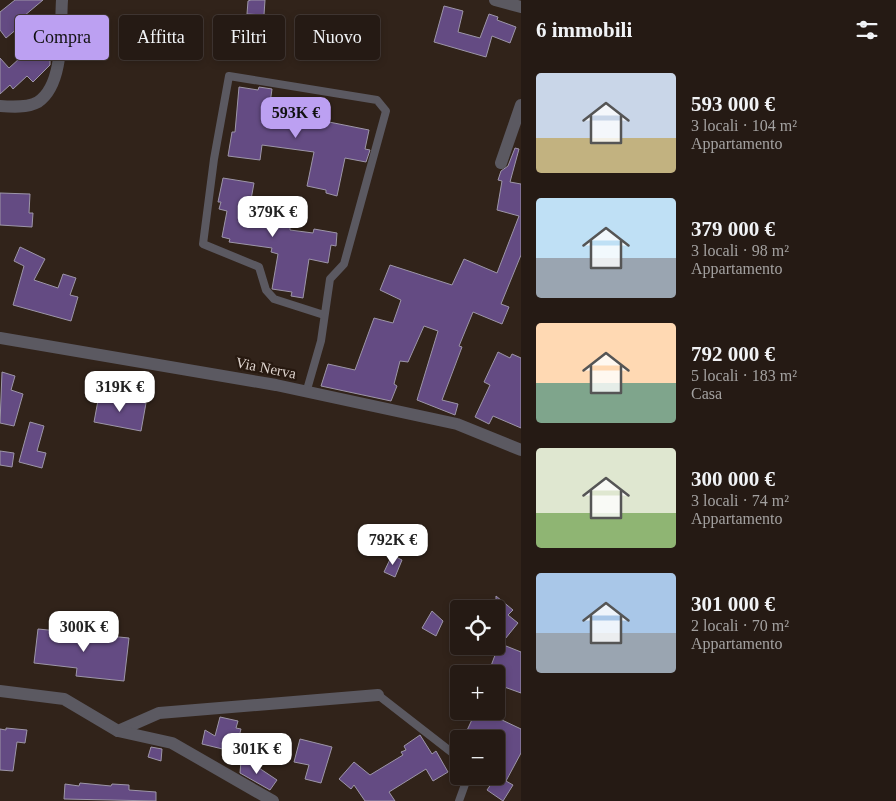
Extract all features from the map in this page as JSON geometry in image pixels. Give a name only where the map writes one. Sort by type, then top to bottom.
[{"type":"street","points":[[0,106],[20,107],[38,102],[50,89],[57,74],[62,0]]},
{"type":"street","points":[[495,0],[521,7]]},
{"type":"street","points":[[501,163],[521,105]]},
{"type":"street","name":"Via Nerva","points":[[0,338],[276,385],[306,393],[457,424],[521,450]]},
{"type":"street","points":[[0,691],[64,699],[118,731],[172,743],[273,801]]},
{"type":"street","points":[[118,731],[159,713],[378,695]]},
{"type":"lane","points":[[306,393],[321,341],[330,279],[344,264],[386,111],[377,100],[229,76],[214,159],[204,244],[259,267],[266,290],[274,299],[324,315]]},
{"type":"lane","points":[[378,695],[450,751]]},
{"type":"lane","points":[[459,801],[465,785]]},
{"type":"building","points":[[15,0],[43,0],[25,15],[15,15],[15,30],[6,38],[0,30],[0,12]]},
{"type":"building","points":[[265,0],[264,15],[247,14],[248,1]]},
{"type":"building","points":[[444,6],[463,11],[458,32],[480,38],[489,14],[498,17],[497,20],[516,27],[510,43],[492,36],[486,57],[434,42]]},
{"type":"building","points":[[0,58],[9,68],[18,60],[50,60],[50,65],[33,82],[27,76],[13,89],[10,85],[0,94]]},
{"type":"building","points":[[239,87],[258,90],[259,87],[272,89],[269,111],[290,116],[289,119],[313,124],[314,119],[369,130],[365,149],[370,150],[366,162],[345,158],[337,196],[326,193],[326,190],[307,186],[314,152],[262,145],[260,160],[228,156],[232,132],[235,132]]},
{"type":"building","points":[[515,148],[519,149],[510,182],[521,184],[521,255],[501,304],[509,307],[502,324],[473,312],[459,346],[462,347],[442,400],[458,404],[455,415],[417,400],[438,331],[424,326],[408,362],[400,361],[394,384],[397,386],[391,401],[321,386],[328,364],[355,370],[374,318],[393,323],[401,300],[380,290],[390,265],[452,285],[464,259],[497,273],[519,216],[497,210],[502,181],[498,180],[501,171],[508,166]]},
{"type":"building","points":[[223,178],[254,183],[248,216],[290,225],[290,230],[313,233],[314,229],[337,233],[336,246],[331,245],[328,263],[309,259],[303,298],[291,296],[292,292],[272,289],[278,254],[271,252],[272,248],[229,242],[230,239],[222,237],[227,211],[219,209],[221,202],[218,202]]},
{"type":"building","points":[[0,193],[30,194],[29,213],[33,213],[32,227],[0,225]]},
{"type":"building","points":[[20,247],[45,259],[34,280],[58,288],[63,274],[76,278],[70,295],[78,297],[71,321],[13,305],[24,266],[14,261]]},
{"type":"building","points":[[498,352],[510,358],[512,354],[521,358],[521,428],[493,416],[489,424],[475,417],[490,385],[484,382]]},
{"type":"building","points":[[2,372],[15,376],[11,390],[23,394],[14,426],[0,423]]},
{"type":"building","points":[[99,395],[146,403],[141,431],[94,422]]},
{"type":"building","points":[[30,422],[44,426],[37,451],[46,453],[42,468],[19,462]]},
{"type":"building","points":[[0,451],[14,453],[12,467],[0,465]]},
{"type":"building","points":[[392,555],[402,560],[395,577],[384,572]]},
{"type":"building","points":[[505,603],[513,610],[508,615],[518,623],[505,639]]},
{"type":"building","points":[[432,611],[443,621],[436,636],[422,628]]},
{"type":"building","points":[[38,629],[129,638],[124,681],[76,676],[77,668],[34,663]]},
{"type":"building","points":[[505,646],[521,652],[521,693],[505,687],[505,665],[491,665],[495,655],[505,655]]},
{"type":"building","points":[[220,717],[238,721],[236,728],[241,729],[236,748],[228,746],[235,752],[202,744],[205,730],[215,736]]},
{"type":"building","points":[[472,720],[502,720],[521,729],[521,753],[506,781],[513,785],[503,801],[487,790],[490,785],[505,785],[505,730],[467,730]]},
{"type":"building","points":[[6,728],[27,730],[25,743],[17,742],[13,771],[0,770],[0,729],[6,730]]},
{"type":"building","points":[[420,735],[432,754],[436,751],[448,772],[433,781],[426,769],[389,792],[395,801],[365,801],[354,785],[351,789],[339,779],[354,762],[370,775],[403,755],[401,752],[406,750],[404,746]]},
{"type":"building","points":[[300,739],[332,747],[321,783],[305,779],[309,765],[294,762]]},
{"type":"building","points":[[151,747],[162,749],[161,761],[148,757]]},
{"type":"building","points":[[241,761],[250,762],[277,780],[270,790],[240,773]]},
{"type":"building","points":[[80,783],[111,786],[112,784],[129,785],[129,790],[156,792],[156,801],[64,799],[65,784],[79,786]]}]
